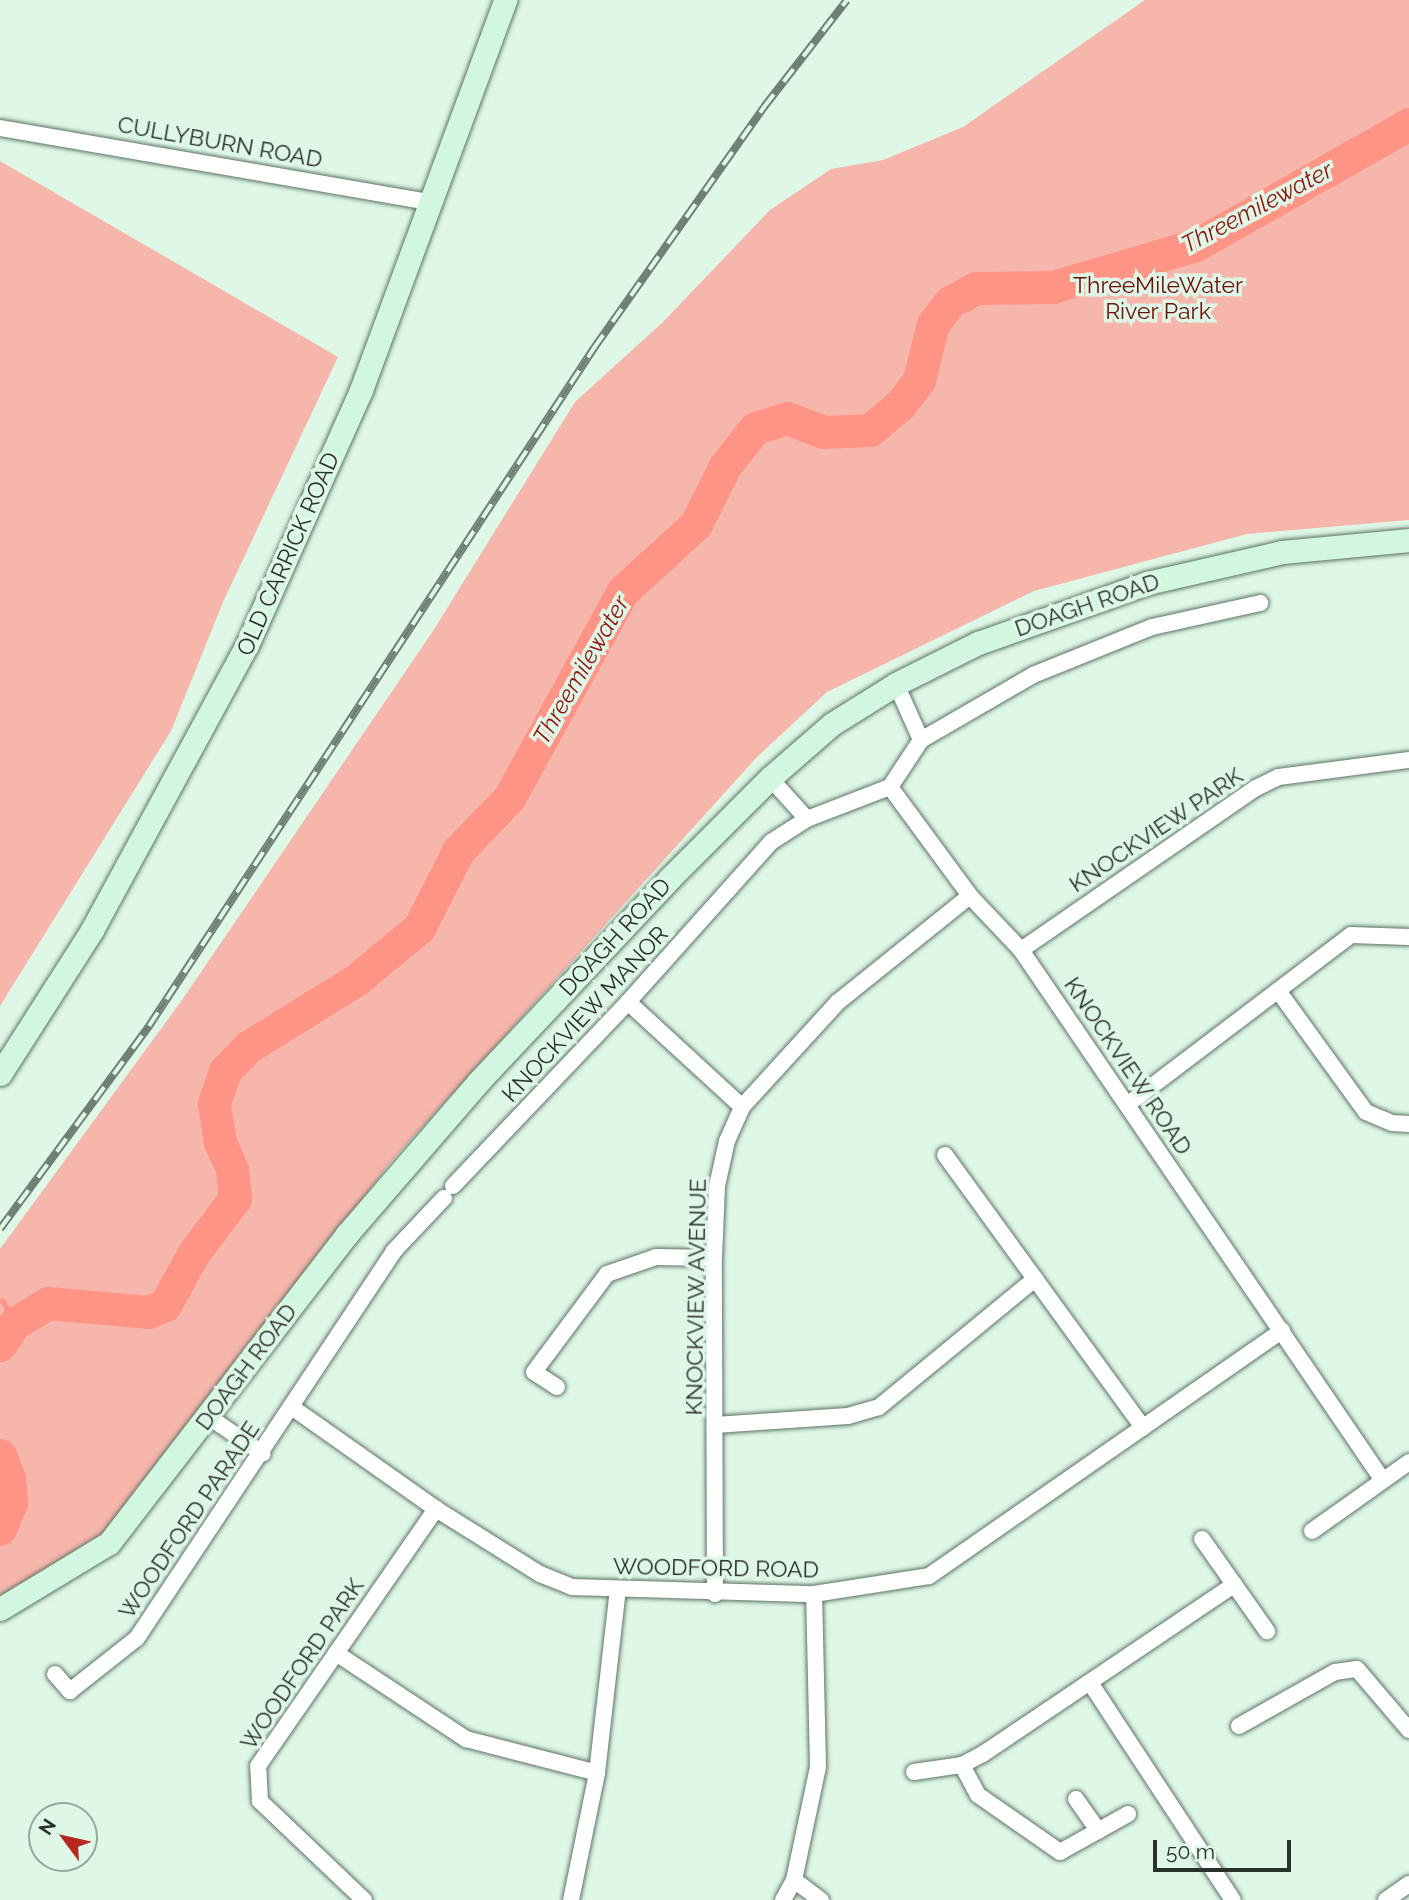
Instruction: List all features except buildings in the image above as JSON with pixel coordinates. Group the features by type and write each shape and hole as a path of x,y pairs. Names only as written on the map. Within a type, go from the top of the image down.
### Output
{"main road":[{"name":"OLD CARRICK ROAD","path":"0,1074 99,919 247,645 361,390 505,0"},
{"name":"DOAGH ROAD","path":"8,1605 109,1543 209,1417 346,1234 478,1082 770,778 832,724 896,684 978,643 1147,583 1282,552 1409,540"}],"street":[{"name":"CULLYBURN ROAD","path":"0,128 432,203"},
{"path":"890,787 921,740 1033,675 1128,636 1260,603"},
{"path":"896,684 921,740"},
{"name":"KNOCKVIEW PARK","path":"1021,950 1256,788 1279,777 1409,760"},
{"path":"770,778 807,819"},
{"name":"KNOCKVIEW MANOR","path":"293,1408 394,1251 628,1002 771,842 807,819 890,787"},
{"name":"KNOCKVIEW ROAD","path":"890,787 970,896 1021,950 1382,1479"},
{"name":"KNOCKVIEW AVENUE","path":"715,1594 715,1258 717,1186 727,1141 742,1107 838,1002 970,896"},
{"path":"1128,1105 1351,935 1409,937"},
{"path":"1279,992 1366,1112 1392,1124 1409,1124"},
{"path":"628,1002 742,1107"},
{"path":"945,1155 1143,1428"},
{"path":"557,1387 534,1371 607,1274 656,1256 715,1258"},
{"path":"715,1425 848,1416 879,1407 1035,1279"},
{"name":"WOODFORD ROAD","path":"293,1408 436,1509 540,1574 572,1587 715,1594 814,1594 929,1576 1282,1331"},
{"name":"WOODFORD PARADE","path":"55,1674 70,1691 137,1638 293,1408"},
{"path":"209,1417 262,1454"},
{"path":"1312,1531 1409,1462"},
{"name":"WOODFORD PARK","path":"363,1900 260,1801 258,1766 436,1509"},
{"path":"1202,1539 1267,1631"},
{"path":"914,1772 962,1765 1091,1684 1234,1585"},
{"path":"571,1900 597,1773 618,1590"},
{"path":"783,1900 794,1880 818,1767 814,1594"},
{"path":"336,1653 466,1739 597,1773"},
{"path":"1239,1726 1335,1672 1357,1669 1387,1699 1409,1730"},
{"path":"1091,1684 1233,1900"},
{"path":"962,1765 978,1795 1060,1852 1128,1814"},
{"path":"1076,1799 1098,1831"},
{"path":"794,1880 821,1900"},
{"path":"1385,1900 1409,1884"}],"green space":[{"name":"ThreeMileWater River Park","path":"1145,0 1409,0 1409,520 1247,534 1034,591 827,692 757,757 389,1164 109,1536 0,1598 0,1249 182,1000 433,631 575,402 663,322 770,210 831,169 883,160 963,127"},
{"path":"0,161 338,357 223,602 171,731 0,1006"}],"waterway":[{"name":"Threemilewater","path":"0,1345 15,1323 48,1303 148,1312 165,1305 193,1254 235,1198 232,1169 220,1142 214,1103 225,1071 248,1047 356,980 419,928 458,851 509,798 623,591 696,524 725,466 755,428 787,418 823,432 870,430 899,406 919,380 933,324 950,302 976,288 1053,287 1196,245 1409,124"},
{"path":"2,1300 15,1323"},
{"name":"Threemilewater","path":"0,1455 9,1478 11,1503 0,1529"}],"railway":[{"path":"0,1229 149,1026 594,348 764,107 847,0"}]}
